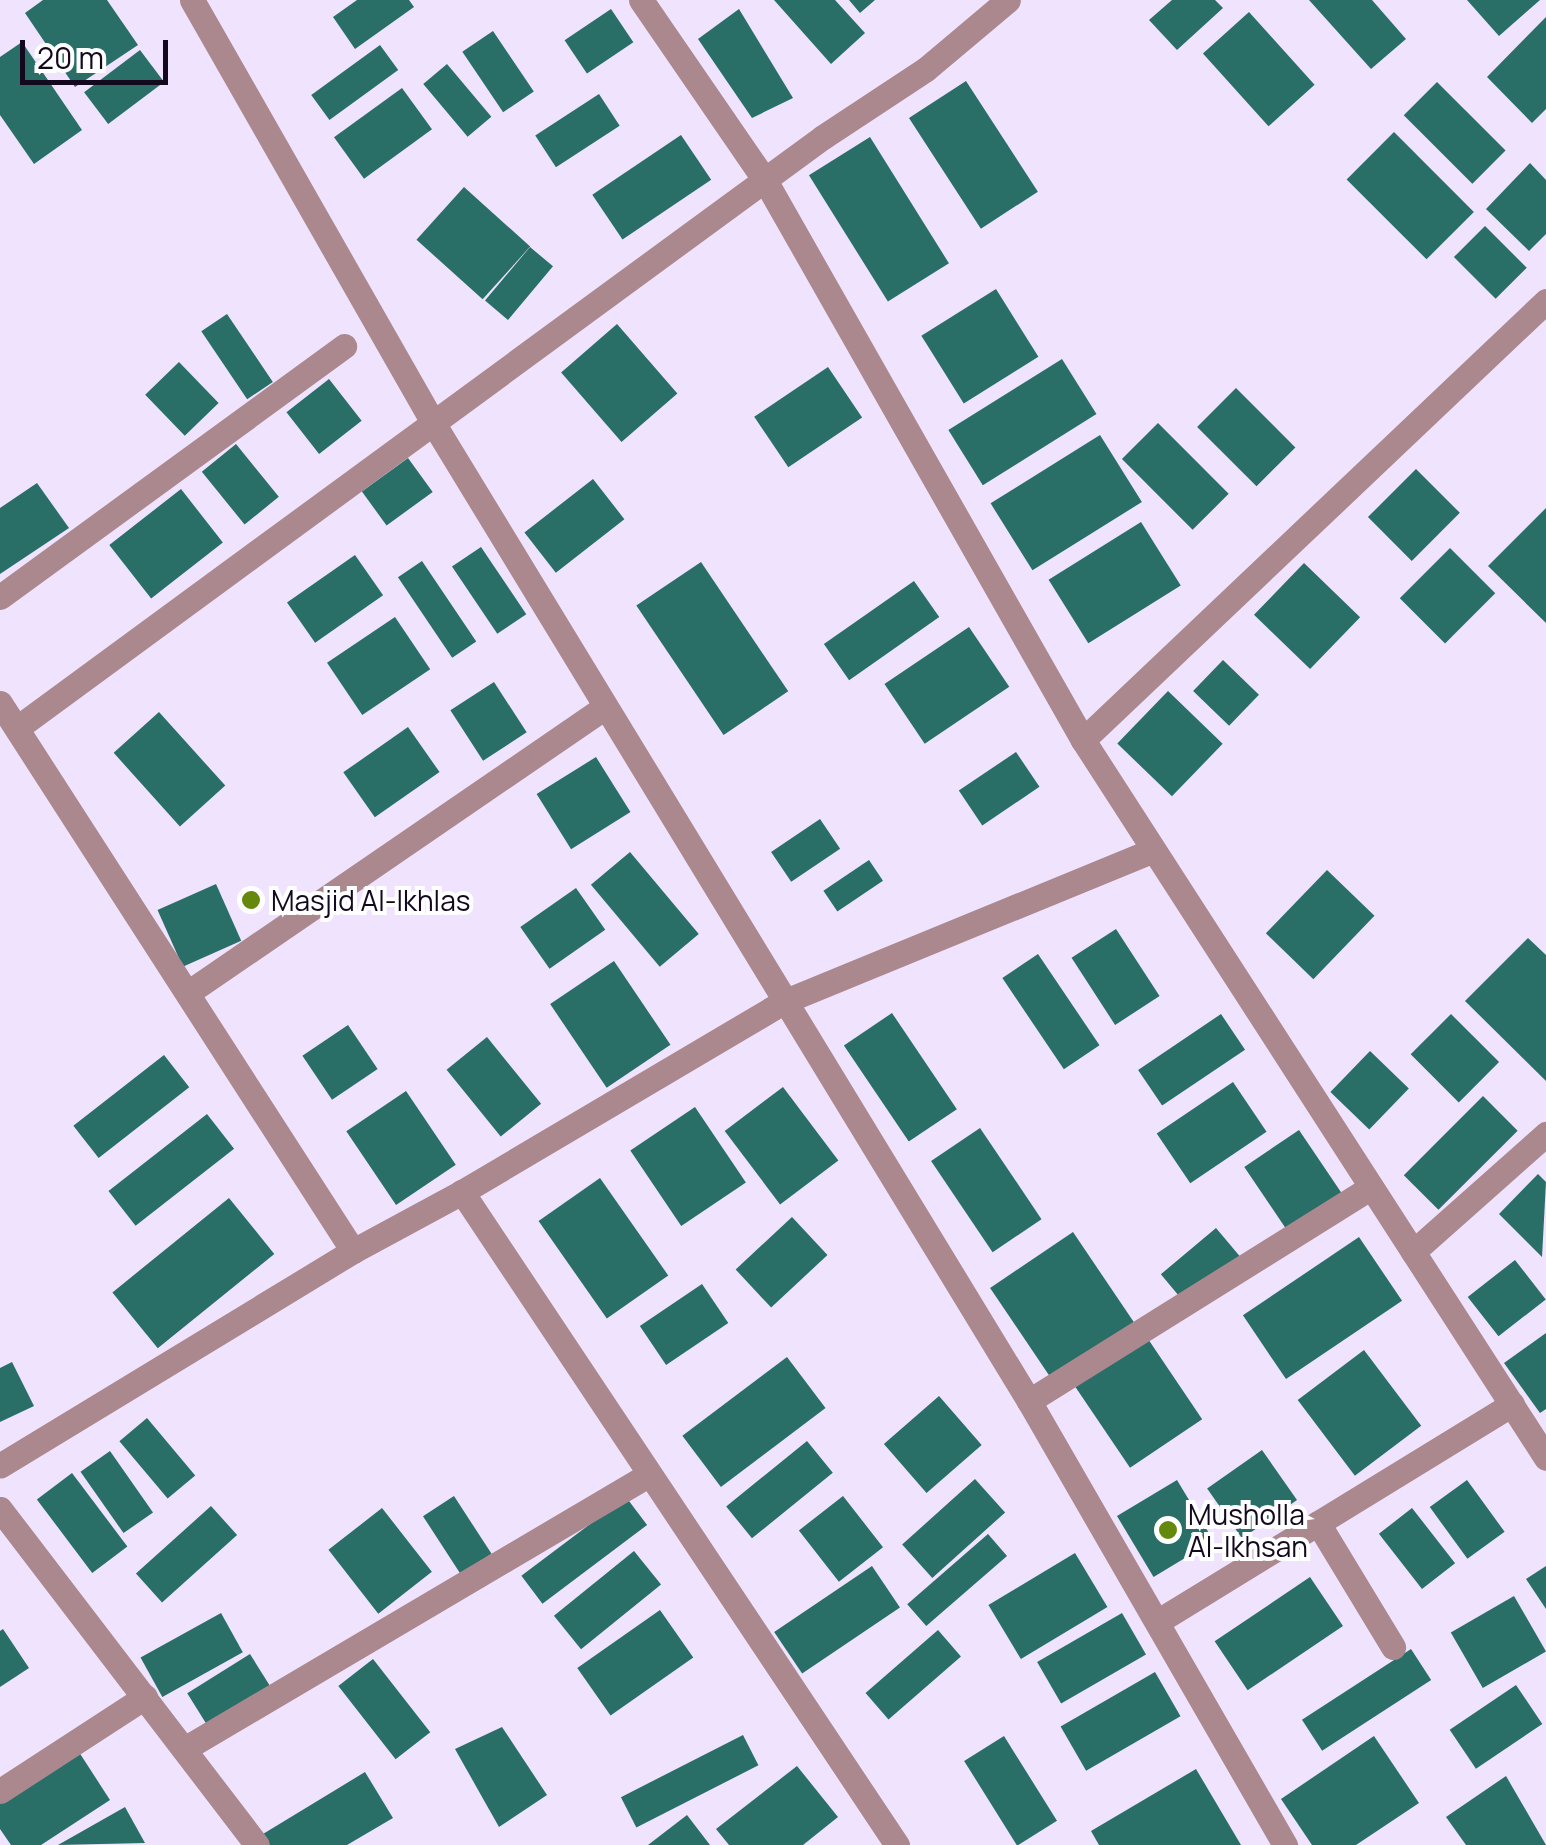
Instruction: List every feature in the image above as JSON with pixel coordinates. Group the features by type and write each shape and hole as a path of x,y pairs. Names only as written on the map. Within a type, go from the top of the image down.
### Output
{"street":[{"path":"192,0 435,426 782,1002 1030,1402 1160,1620 1285,1845"},
{"path":"641,0 766,182 1083,740 1152,852 1546,1458"},
{"path":"17,728 926,69 1008,0"},
{"path":"1083,740 1546,302"},
{"path":"0,596 344,346"},
{"path":"0,703 353,1251"},
{"path":"189,992 605,707"},
{"path":"0,1466 353,1251 462,1192 782,1002 1152,852"},
{"path":"1414,1252 1546,1134"},
{"path":"1030,1402 1371,1187"},
{"path":"462,1192 898,1845"},
{"path":"1160,1620 1512,1404"},
{"path":"184,1749 648,1475"},
{"path":"0,1508 257,1845"},
{"path":"1318,1523 1393,1646"},
{"path":"0,1791 145,1698"}],"building":[{"path":"43,0 107,0 138,45 75,87 25,13"},
{"path":"357,0 409,0 414,7 355,49 333,17"},
{"path":"774,0 835,0 865,33 831,64"},
{"path":"849,0 875,0 860,13"},
{"path":"1172,0 1215,0 1223,8 1177,50 1149,20"},
{"path":"1309,0 1372,0 1406,39 1371,69"},
{"path":"1467,0 1540,0 1499,36"},
{"path":"611,9 633,42 587,73 565,40"},
{"path":"739,9 793,98 752,118 698,39"},
{"path":"1249,12 1315,85 1268,126 1203,53"},
{"path":"1546,17 1546,109 1532,123 1487,77"},
{"path":"493,31 534,92 503,112 462,52"},
{"path":"22,42 82,130 34,164 0,115 0,57"},
{"path":"380,45 398,70 329,120 311,95"},
{"path":"140,50 164,82 108,124 84,92"},
{"path":"447,64 491,117 468,137 423,84"},
{"path":"966,81 1038,192 981,229 909,118"},
{"path":"1437,82 1506,151 1472,184 1404,115"},
{"path":"402,88 432,129 364,179 334,137"},
{"path":"599,94 620,126 556,167 535,135"},
{"path":"1394,132 1474,212 1427,259 1347,179"},
{"path":"681,135 711,180 622,240 592,195"},
{"path":"870,137 949,263 888,302 809,175"},
{"path":"1530,163 1546,180 1546,234 1529,251 1486,209"},
{"path":"464,187 530,247 483,299 416,240"},
{"path":"1485,226 1527,268 1496,299 1454,257"},
{"path":"530,247 553,266 508,320 485,301"},
{"path":"996,289 1038,357 964,403 921,336"},
{"path":"227,314 273,382 247,399 201,331"},
{"path":"617,324 677,393 622,442 561,373"},
{"path":"1062,359 1096,414 983,485 948,430"},
{"path":"179,362 219,403 185,436 145,395"},
{"path":"828,367 862,418 788,467 754,417"},
{"path":"329,379 362,421 319,454 286,412"},
{"path":"1236,388 1295,447 1257,486 1197,427"},
{"path":"1158,423 1229,494 1193,530 1122,459"},
{"path":"1100,435 1142,502 1032,570 991,503"},
{"path":"236,444 279,497 245,525 202,472"},
{"path":"408,458 433,492 387,525 362,492"},
{"path":"1416,469 1460,513 1412,561 1368,517"},
{"path":"593,479 624,519 556,573 524,533"},
{"path":"37,483 69,528 0,574 0,508"},
{"path":"181,489 223,543 151,599 109,545"},
{"path":"1546,508 1546,623 1488,566"},
{"path":"1141,522 1181,586 1088,643 1049,580"},
{"path":"481,547 526,614 497,634 452,567"},
{"path":"1450,548 1495,593 1445,643 1400,598"},
{"path":"355,555 383,595 315,643 287,603"},
{"path":"422,561 476,641 452,658 398,577"},
{"path":"701,562 788,691 724,735 636,606"},
{"path":"1304,563 1360,617 1310,669 1254,615"},
{"path":"914,581 939,617 849,680 824,644"},
{"path":"395,617 430,669 362,715 327,663"},
{"path":"969,627 1009,687 925,744 884,684"},
{"path":"1223,660 1259,695 1229,726 1193,691"},
{"path":"494,682 527,732 483,761 450,710"},
{"path":"1168,691 1223,744 1172,796 1117,744"},
{"path":"159,712 225,786 180,826 114,753"},
{"path":"408,727 440,772 375,817 343,772"},
{"path":"1016,752 1039,787 982,825 959,791"},
{"path":"596,757 630,812 571,849 537,794"},
{"path":"820,819 840,849 791,882 771,852"},
{"path":"630,852 699,934 660,967 591,885"},
{"path":"869,860 883,881 837,911 823,891"},
{"path":"1327,870 1374,916 1313,979 1266,933"},
{"path":"216,884 241,941 183,967 158,910"},
{"path":"576,888 605,930 550,969 520,927"},
{"path":"1116,929 1160,996 1115,1025 1072,958"},
{"path":"1528,938 1546,955 1546,1081 1465,1001"},
{"path":"1038,954 1100,1045 1064,1069 1002,978"},
{"path":"614,961 670,1045 607,1088 550,1004"},
{"path":"892,1013 957,1109 909,1142 844,1045"},
{"path":"1221,1014 1245,1050 1162,1106 1138,1070"},
{"path":"1451,1014 1499,1062 1459,1102 1411,1054"},
{"path":"348,1025 378,1069 332,1100 302,1056"},
{"path":"487,1037 541,1104 501,1137 447,1070"},
{"path":"1370,1051 1409,1089 1369,1130 1330,1092"},
{"path":"164,1055 189,1087 99,1158 73,1126"},
{"path":"1233,1082 1267,1132 1190,1183 1157,1133"},
{"path":"783,1087 838,1160 780,1204 725,1131"},
{"path":"406,1091 456,1165 396,1205 346,1131"},
{"path":"1483,1096 1518,1131 1438,1210 1404,1175"},
{"path":"695,1107 746,1182 681,1226 630,1151"},
{"path":"207,1114 234,1149 136,1226 108,1191"},
{"path":"980,1128 1042,1219 993,1252 931,1161"},
{"path":"1299,1130 1344,1196 1289,1233 1244,1167"},
{"path":"1538,1174 1546,1182 1542,1257 1499,1214"},
{"path":"600,1178 668,1275 607,1318 539,1221"},
{"path":"229,1198 274,1254 158,1348 112,1292"},
{"path":"792,1217 827,1255 771,1308 736,1270"},
{"path":"1216,1228 1240,1257 1185,1303 1161,1274"},
{"path":"1073,1232 1136,1325 1053,1381 990,1288"},
{"path":"1359,1237 1402,1301 1286,1379 1243,1315"},
{"path":"1515,1260 1546,1299 1499,1336 1468,1297"},
{"path":"702,1284 728,1323 666,1365 640,1326"},
{"path":"1144,1333 1202,1419 1130,1468 1072,1382"},
{"path":"1546,1333 1546,1409 1540,1413 1504,1363"},
{"path":"1364,1350 1421,1426 1355,1476 1298,1400"},
{"path":"787,1357 826,1408 721,1487 682,1436"},
{"path":"12,1362 34,1406 0,1422 0,1368"},
{"path":"939,1396 982,1445 927,1493 884,1444"},
{"path":"147,1418 195,1475 168,1499 119,1441"},
{"path":"807,1441 833,1473 752,1538 726,1506"},
{"path":"1262,1450 1297,1500 1242,1538 1207,1488"},
{"path":"110,1451 153,1512 124,1533 81,1472"},
{"path":"72,1473 127,1546 92,1573 37,1499"},
{"path":"975,1479 1005,1512 932,1578 902,1545"},
{"path":"1177,1480 1214,1541 1154,1577 1117,1516"},
{"path":"1467,1480 1505,1532 1467,1559 1430,1507"},
{"path":"454,1496 492,1554 461,1574 423,1516"},
{"path":"843,1496 883,1547 839,1582 799,1530"},
{"path":"626,1497 647,1525 542,1604 521,1576"},
{"path":"211,1506 237,1535 162,1603 136,1574"},
{"path":"382,1508 432,1572 378,1614 328,1550"},
{"path":"1412,1508 1455,1563 1422,1589 1379,1534"},
{"path":"988,1534 1007,1556 926,1626 907,1604"},
{"path":"634,1551 661,1584 581,1649 554,1616"},
{"path":"1075,1553 1107,1607 1021,1659 988,1605"},
{"path":"872,1566 900,1607 802,1673 774,1632"},
{"path":"1546,1566 1546,1609 1526,1579"},
{"path":"1310,1577 1343,1626 1248,1690 1215,1641"},
{"path":"1514,1596 1546,1651 1483,1688 1451,1632"},
{"path":"660,1610 693,1658 611,1715 577,1668"},
{"path":"221,1613 243,1652 162,1697 141,1658"},
{"path":"1122,1613 1146,1655 1061,1704 1037,1662"},
{"path":"3,1629 29,1668 0,1687 0,1631"},
{"path":"938,1630 961,1656 889,1719 866,1693"},
{"path":"1411,1649 1431,1680 1322,1751 1302,1720"},
{"path":"250,1654 272,1689 209,1728 187,1693"},
{"path":"373,1659 430,1732 396,1759 338,1686"},
{"path":"1155,1672 1180,1716 1086,1771 1061,1726"},
{"path":"1516,1685 1542,1724 1476,1769 1450,1730"},
{"path":"502,1727 547,1795 499,1827 455,1749"},
{"path":"743,1735 758,1765 636,1827 621,1797"},
{"path":"1004,1736 1057,1821 1017,1845 964,1761"},
{"path":"1374,1736 1419,1803 1356,1845 1312,1845 1281,1799"},
{"path":"77,1749 110,1800 41,1845 11,1845 0,1829 0,1800"},
{"path":"797,1766 838,1817 803,1845 729,1845 716,1829"},
{"path":"1196,1769 1241,1845 1099,1845 1091,1831"},
{"path":"365,1772 393,1818 347,1845 269,1845 263,1834"},
{"path":"1506,1776 1546,1845 1466,1845 1446,1817"},
{"path":"125,1807 145,1843 58,1845"},
{"path":"687,1815 710,1845 648,1845"}],"place":[{"name":"Masjid Al-Ikhlas","path":"251,900"},
{"name":"Musholla Al-Ikhsan","path":"1168,1530"}]}
